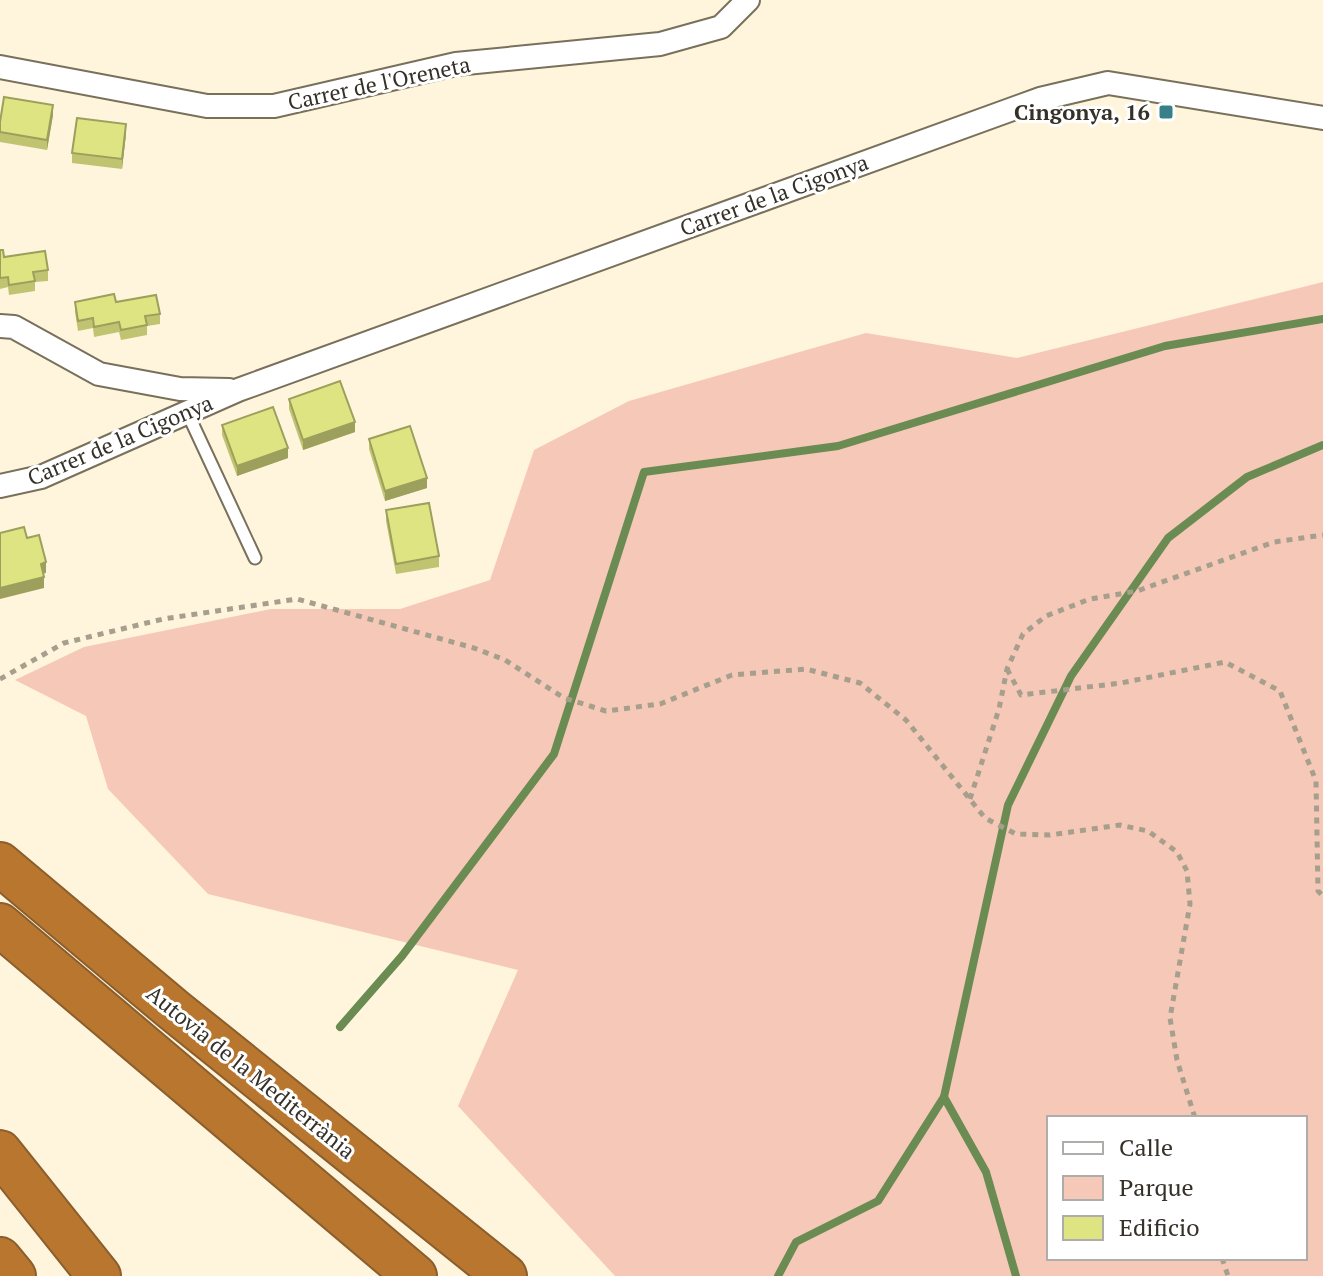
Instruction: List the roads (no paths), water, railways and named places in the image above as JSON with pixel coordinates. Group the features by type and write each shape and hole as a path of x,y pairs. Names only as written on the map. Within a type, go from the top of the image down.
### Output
{"highway":[{"name":"Autovia de la Mediterrània","path":"0,864 187,1021 505,1276"},
{"path":"0,925 415,1276"},
{"path":"0,1152 99,1276"},
{"path":"0,1259 14,1276"}],"street":[{"name":"Carrer de l'Oreneta","path":"0,67 207,106 274,106 456,64 660,44 721,27 748,0"},
{"name":"Carrer de la Cigonya","path":"0,486 41,477 238,390 1040,99 1108,83 1323,118"},
{"name":"Carrer de la Cigonya","path":"0,326 14,327 99,374 180,389 238,390"}],"lane":[{"path":"187,412 255,558"}],"waterway":[{"path":"340,1027 402,956 554,754 644,472 838,446 1165,346 1323,319"},
{"path":"1016,1276 986,1172 944,1097 1008,805 1071,676 1168,538 1247,477 1323,445"},
{"path":"778,1276 796,1242 878,1201 944,1097"}],"place":[{"name":"Cingonya, 16","path":"1166,112"}]}
